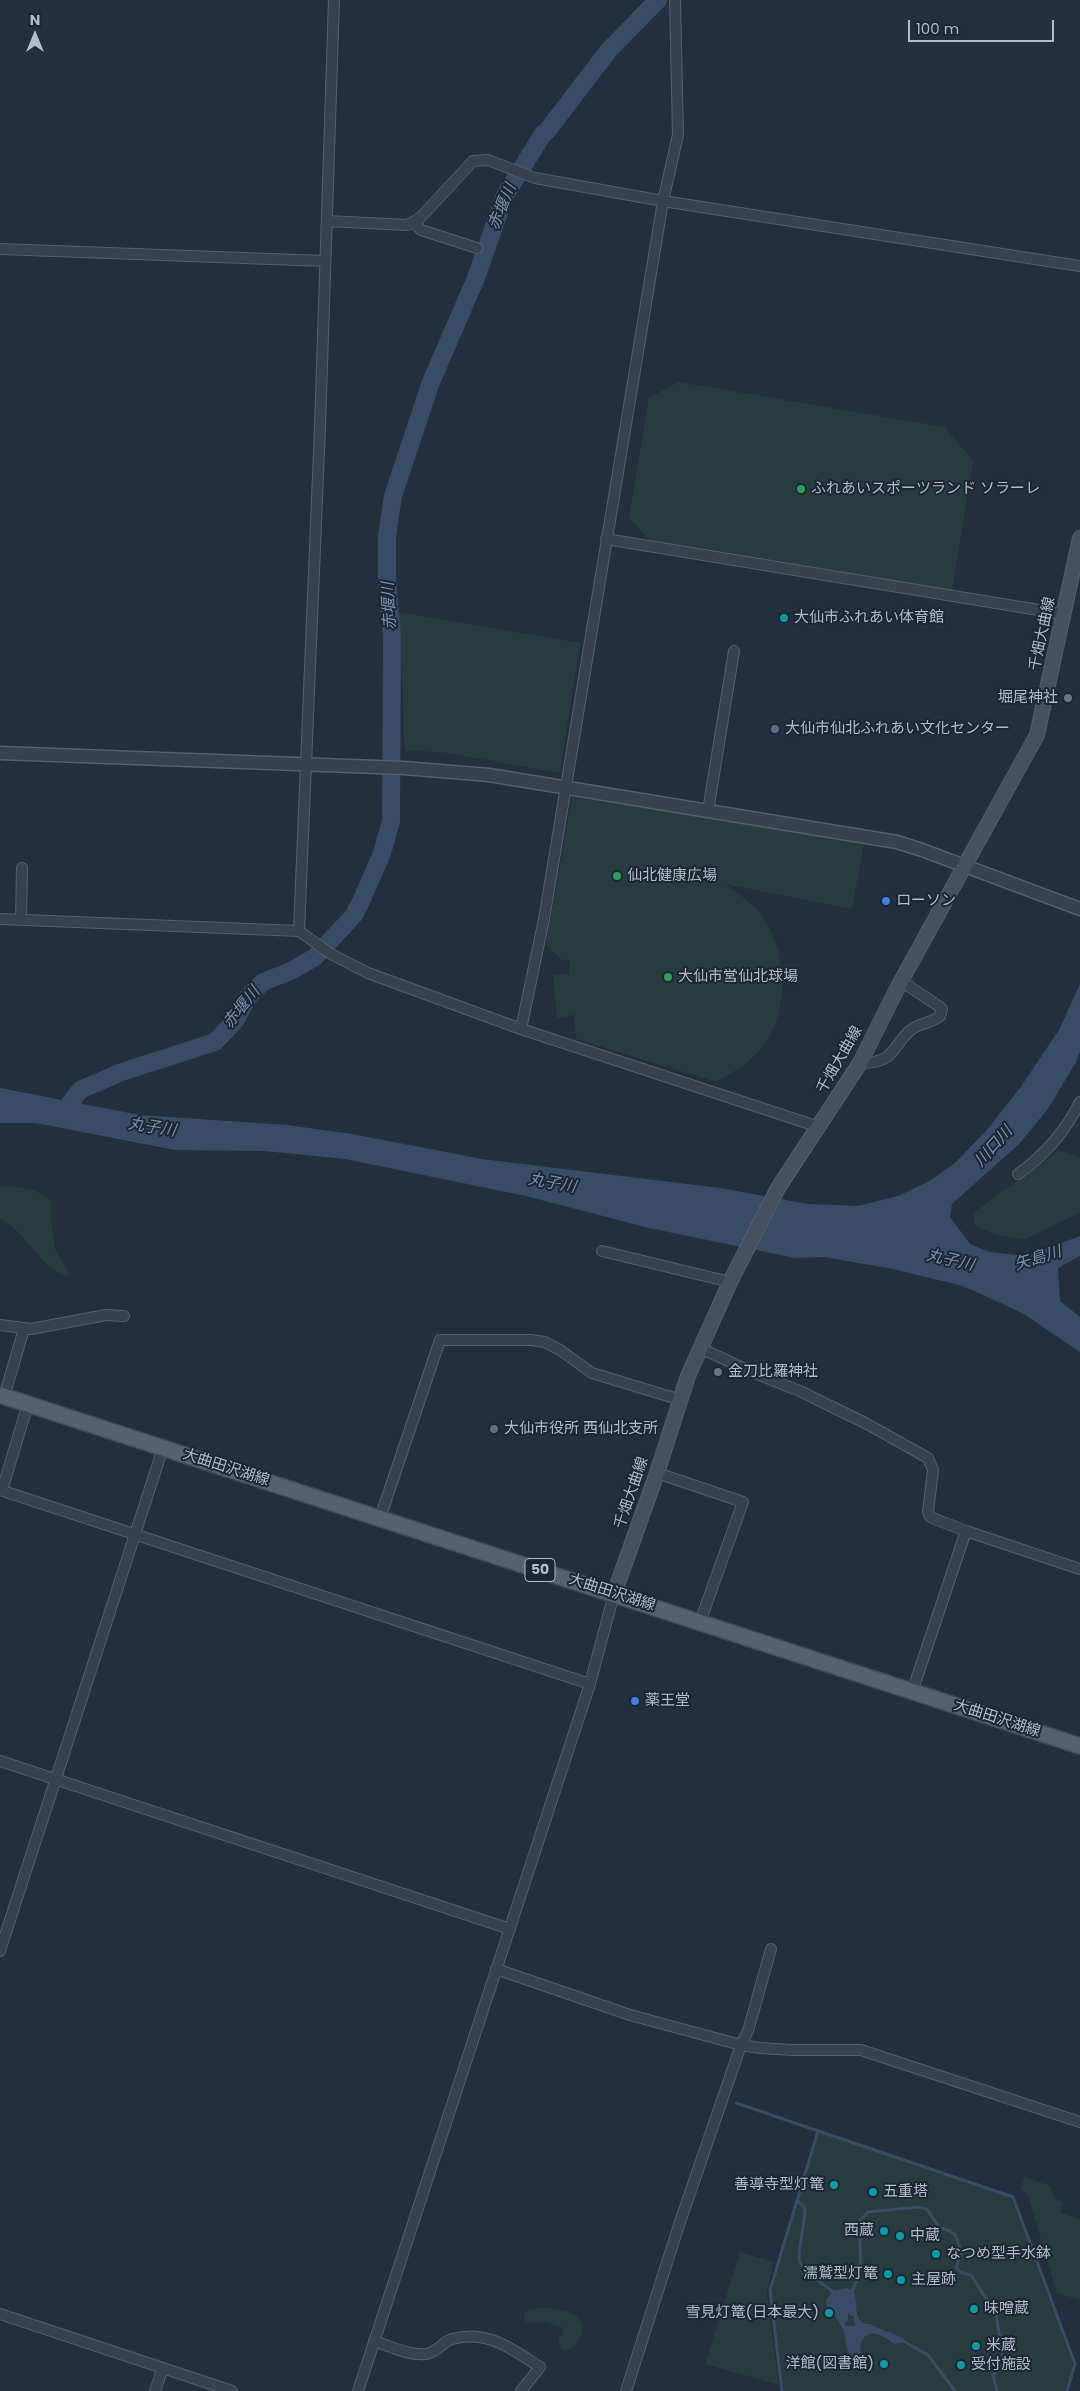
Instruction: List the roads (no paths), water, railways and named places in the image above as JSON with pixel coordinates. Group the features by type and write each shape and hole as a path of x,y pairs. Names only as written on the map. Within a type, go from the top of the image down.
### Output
{"main road":[{"name":"千畑大曲線","path":"614,1594 657,1473 688,1376 730,1282 778,1188 860,1063 901,981 1037,735 1080,538"},
{"name":"大曲田沢湖線","path":"2,1396 1080,1746"}],"street":[{"path":"299,931 334,0"},
{"path":"521,1029 544,919 564,788 663,200 678,135 675,0"},
{"path":"327,221 408,225 414,222 474,161 488,160 536,178 1080,266"},
{"path":"414,222 422,230 477,248"},
{"path":"0,249 325,261"},
{"path":"606,539 1063,614"},
{"path":"708,811 734,651"},
{"path":"0,752 404,768 489,775 896,842 1078,909"},
{"path":"21,920 22,868"},
{"path":"0,919 299,931 330,954 368,973 521,1029 819,1127"},
{"path":"860,1063 884,1059 893,1054 910,1031 940,1016 942,1009 940,1007 901,981"},
{"path":"1018,1174 1036,1161 1063,1132 1080,1102"},
{"path":"602,1251 730,1282"},
{"path":"0,1325 24,1329 106,1315 124,1316"},
{"path":"2,1396 24,1329"},
{"path":"380,1518 440,1340 531,1340 545,1342 592,1373 681,1400"},
{"path":"700,1348 802,1392 867,1424 928,1458 933,1470 928,1512 930,1517 1080,1569"},
{"path":"28,1404 1,1490 590,1684"},
{"path":"0,1951 57,1780 163,1448"},
{"path":"657,1473 743,1502 700,1622"},
{"path":"912,1692 966,1530"},
{"path":"358,2391 590,1684 614,1594"},
{"path":"0,1761 510,1929"},
{"path":"626,2391 679,2225 741,2045 748,2031 771,1949"},
{"path":"496,1969 630,2014 741,2045 792,2050 861,2050 1080,2122"},
{"path":"0,2314 232,2391"},
{"path":"374,2341 414,2354 425,2355 433,2353 450,2340 485,2336 511,2348 540,2367 521,2391"},
{"path":"154,2391 163,2368"}],"water":[{"path":"1080,984 1080,1052 1075,1064 1047,1110 1019,1144 952,1204 950,1217 970,1244 989,1252 1027,1256 1080,1236 1080,1256 1058,1268 1060,1301 1080,1317 1080,1352 1024,1314 979,1293 959,1285 893,1269 824,1257 795,1258 649,1228 526,1196 345,1159 265,1151 175,1150 36,1123 0,1123 0,1088 140,1115 287,1125 352,1134 482,1159 720,1188 808,1204 858,1206 898,1196 931,1180 955,1163 986,1131 1020,1088 1059,1030"},
{"path":"846,2288 853,2290 858,2317 864,2324 869,2324 903,2338 905,2342 894,2344 877,2334 869,2334 861,2342 861,2353 854,2358 847,2349 844,2332 832,2309 827,2307 826,2301 832,2291","holes":["848,2314 854,2317 855,2326 846,2326 844,2323 848,2320"]}],"waterway":[{"name":"赤堰川","path":"63,1113 80,1090 122,1072 215,1042 235,1021 248,997 263,982 293,970 315,957 354,915 382,853 391,821 392,637 387,580 387,536 393,496 431,382 476,278 505,195 543,134 609,50 658,0"},
{"path":"736,2103 1013,2197 1075,2364 1067,2391"},
{"path":"782,2391 770,2290 818,2131"},
{"path":"797,2200 805,2208 799,2252 800,2262 811,2274 832,2291"},
{"path":"853,2290 861,2267 859,2222 868,2212 919,2207 927,2209 939,2227 955,2235 962,2252 956,2267 960,2272 971,2275 996,2314 1004,2363 993,2375 997,2391"},
{"path":"905,2342 928,2355 955,2391"}],"place":[{"name":"ふれあいスポーツランド ソラーレ","path":"801,489"},
{"name":"大仙市ふれあい体育館","path":"784,618"},
{"name":"堀尾神社","path":"1068,698"},
{"name":"大仙市仙北ふれあい文化センター","path":"775,729"},
{"name":"仙北健康広場","path":"617,876"},
{"name":"ローソン","path":"886,901"},
{"name":"大仙市営仙北球場","path":"668,977"},
{"name":"金刀比羅神社","path":"718,1372"},
{"name":"大仙市役所 西仙北支所","path":"494,1429"},
{"name":"薬王堂","path":"635,1701"},
{"name":"善導寺型灯篭","path":"834,2185"},
{"name":"五重塔","path":"873,2192"},
{"name":"西蔵","path":"884,2231"},
{"name":"中蔵","path":"900,2236"},
{"name":"なつめ型手水鉢","path":"936,2254"},
{"name":"濡鷲型灯篭","path":"888,2274"},
{"name":"主屋跡","path":"901,2280"},
{"name":"味噌蔵","path":"974,2309"},
{"name":"雪見灯篭(日本最大)","path":"829,2313"},
{"name":"米蔵","path":"976,2346"},
{"name":"洋館(図書館)","path":"884,2364"},
{"name":"受付施設","path":"961,2365"}],"water label":[{"name":"丸子川","path":"152,1128"},
{"name":"川口川","path":"994,1147"},
{"name":"丸子川","path":"552,1184"},
{"name":"矢島川","path":"1038,1259"},
{"name":"丸子川","path":"950,1261"}]}
